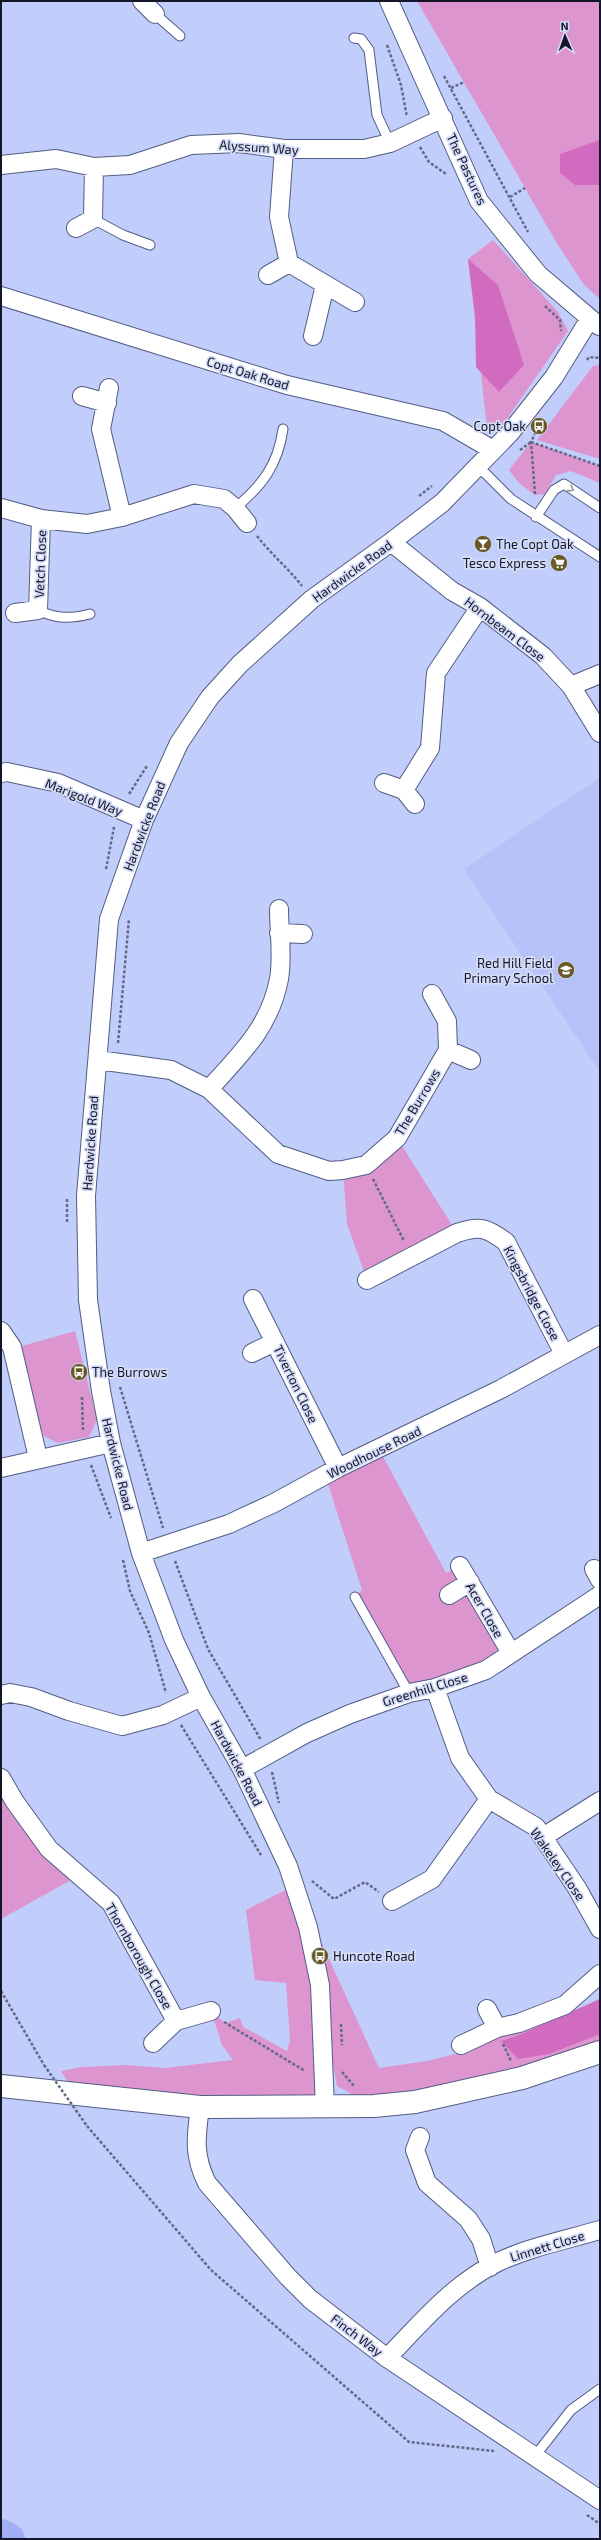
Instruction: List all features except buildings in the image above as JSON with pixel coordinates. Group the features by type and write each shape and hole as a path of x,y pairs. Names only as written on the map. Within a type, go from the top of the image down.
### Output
{"street":[{"path":"142,1 155,14"},
{"name":"The Pastures","path":"389,1 424,82 443,118 479,201 538,274 595,323"},
{"name":"Alyssum Way","path":"1,165 56,160 94,167 130,165 191,145 239,143 284,149 364,149 390,143 443,118"},
{"path":"284,149 279,217 289,263 356,302"},
{"path":"76,228 93,219 94,167"},
{"path":"268,275 289,263"},
{"path":"314,336 325,285"},
{"name":"Copt Oak Road","path":"1,296 287,385 443,421 493,450"},
{"name":"Hardwicke Road","path":"325,2108 320,1985 308,1927 288,1866 242,1769 201,1697 174,1640 141,1553 111,1443 88,1300 86,1248 87,1181 109,919 144,820 179,743 210,697 240,664 312,599 442,503 510,433 595,323"},
{"path":"82,396 108,395 101,429 122,518"},
{"path":"1,508 41,518 88,524 122,518 194,494 224,499 247,523"},
{"name":"Vetch Close","path":"38,610 41,518"},
{"name":"Hornbeam Close","path":"391,542 452,591 480,607 543,656 571,686 600,733"},
{"path":"384,783 410,791 430,748 436,673 480,607"},
{"path":"15,614 38,610"},
{"path":"571,686 600,674"},
{"name":"Marigold Way","path":"1,773 7,772 58,783 144,820"},
{"path":"209,1089 256,1037 268,1016 279,979 279,908"},
{"path":"279,933 303,934"},
{"path":"432,994 447,1021 448,1050 471,1060"},
{"name":"The Burrows","path":"366,1165 397,1138 448,1050"},
{"path":"98,1060 171,1070 209,1089 278,1154 329,1171 366,1165"},
{"name":"Kingsbridge Close","path":"367,1280 412,1258 457,1233 472,1228 489,1230 506,1242 564,1354"},
{"name":"Tiverton Close","path":"254,1299 338,1468"},
{"path":"1,1331 12,1347 38,1458"},
{"name":"Woodhouse Road","path":"141,1553 229,1524 274,1503 338,1468 501,1389 600,1335"},
{"path":"252,1353 275,1342"},
{"path":"1,1468 38,1458 111,1443"},
{"name":"Acer Close","path":"460,1566 511,1653"},
{"path":"449,1595 470,1582"},
{"name":"Greenhill Close","path":"242,1769 307,1733 408,1693 435,1688 486,1670 600,1595"},
{"name":"Wakeley Close","path":"435,1688 460,1758 489,1799 536,1827 577,1888 600,1929"},
{"path":"1,1695 10,1693 31,1696 69,1711 122,1726 163,1715 201,1697"},
{"name":"Thornborough Close","path":"1,1778 15,1802 49,1849 110,1903 176,2021 153,2043"},
{"path":"392,1901 432,1879 489,1799"},
{"path":"543,1837 600,1801"},
{"path":"461,2045 497,2028 519,2024 565,2005 600,1974"},
{"path":"487,2009 497,2028"},
{"path":"176,2021 211,2011"},
{"path":"1,2086 200,2107 325,2108 415,2102 522,2078 600,2052"},
{"name":"Finch Way","path":"200,2107 195,2147 199,2167 207,2183 219,2200 288,2277 310,2299 388,2358 600,2500"},
{"path":"420,2137 414,2150 427,2183 468,2219 480,2239 490,2267"},
{"name":"Linnett Close","path":"388,2358 435,2307 466,2282 490,2267 522,2252 600,2230"}],"lane":[{"path":"155,14 180,36"},
{"path":"354,38 361,39 369,50 377,115 390,143"},
{"path":"93,219 122,235 150,245"},
{"path":"234,508 248,496 275,464 280,450 283,429"},
{"path":"476,468 486,474 511,499 600,558"},
{"path":"536,517 554,490 564,484 600,508"},
{"path":"38,610 51,616 64,619 90,614"},
{"path":"355,1597 408,1693"},
{"path":"535,2456 571,2410 600,2389"}],"path":[{"path":"440,69 532,238"},
{"path":"451,88 464,82"},
{"path":"510,197 525,188"},
{"path":"510,433 531,442 600,466"},
{"path":"531,442 536,517"},
{"path":"247,523 268,550 287,566 312,599"},
{"path":"366,1165 412,1258"},
{"path":"288,1866 307,1877 334,1899 365,1882 392,1901"},
{"path":"1,1991 44,2065 87,2126 211,2270 409,2442 494,2451 500,2455"},
{"path":"211,2011 240,2032 324,2081"},
{"path":"497,2028 498,2035 522,2078"},
{"path":"581,2511 600,2524"}],"shaded area":[{"path":"417,1 600,1 600,299 584,285 555,240"},
{"path":"600,140 600,185 575,185 560,173 560,154"},
{"path":"493,240 558,312 568,331 502,426 487,428 468,259"},
{"path":"468,259 498,285 524,365 499,392 476,367 475,314"},
{"path":"600,365 600,459 537,440 593,366"},
{"path":"531,442 600,466 600,483 571,471 556,475 545,494 535,495 519,483 509,470"},
{"name":"Red Hill Field Primary School","path":"600,778 600,1072 464,869"},
{"path":"397,1138 457,1233 367,1280 347,1224 343,1170"},
{"path":"75,1331 97,1420 89,1437 58,1443 44,1436 33,1411 22,1346"},
{"path":"379,1449 446,1573 460,1566 511,1653 409,1693 355,1597 362,1590 325,1475"},
{"path":"1,1778 80,1875 1,1919"},
{"path":"295,1885 379,2068 427,2061 463,2052 498,2035 556,2019 600,1999 600,2046 518,2072 362,2100 337,2086 327,2034 325,2108 75,2094 61,2071 81,2067 126,2065 165,2068 233,2060 222,2045 211,2011 225,2023 240,2018 243,2027 287,2051 290,2040 286,1983 255,1980 246,1910"},
{"path":"600,1999 600,2034 549,2054 518,2059 501,2041 517,2036"}],"waterway":[{"path":"1,2535 9,2539"}],"place":[{"name":"Copt Oak","path":"539,426"},
{"name":"The Copt Oak","path":"483,544"},
{"name":"Tesco Express","path":"559,563"},
{"name":"Red Hill Field Primary School","path":"566,970"},
{"name":"The Burrows","path":"79,1372"},
{"name":"Huncote Road","path":"320,1956"}]}
